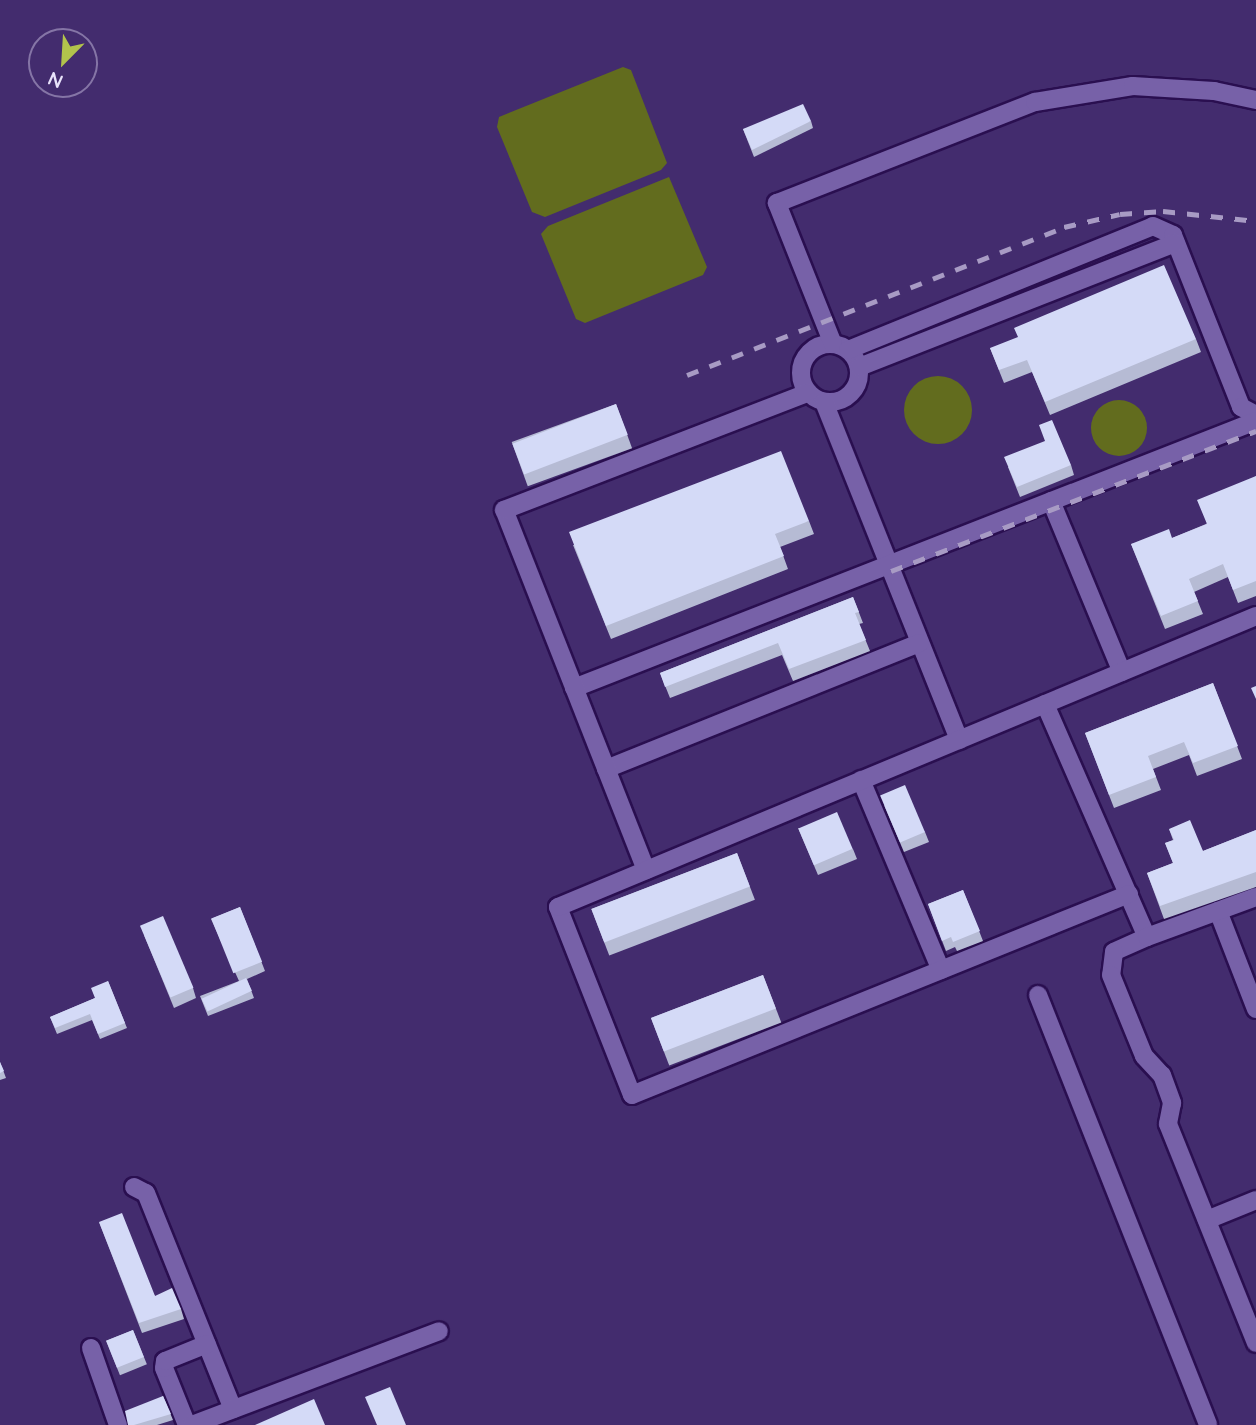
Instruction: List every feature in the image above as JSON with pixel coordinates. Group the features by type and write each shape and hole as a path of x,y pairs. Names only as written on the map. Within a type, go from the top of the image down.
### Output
{"street":[{"path":"859,367 841,347 777,203 1035,102 1133,86 1214,92 1256,100"},
{"path":"959,740 824,402 808,393 801,375 806,357 821,345 841,347 1153,226 1172,235 1241,407 1256,415"},
{"path":"859,367 1175,243"},
{"path":"824,402 851,394 859,367"},
{"path":"646,870 504,510 808,393"},
{"path":"574,688 1256,421"},
{"path":"1051,501 1122,672"},
{"path":"1129,894 632,1095 558,907 1256,617"},
{"path":"606,769 920,643"},
{"path":"1045,704 1147,937"},
{"path":"861,780 941,970"},
{"path":"1256,897 1114,951 1111,975 1144,1056 1162,1075 1172,1103 1168,1124 1256,1343"},
{"path":"1218,911 1251,981 1256,1009"},
{"path":"1038,995 1208,1425"},
{"path":"134,1187 146,1193 233,1409"},
{"path":"1207,1220 1256,1200"},
{"path":"206,1344 165,1361 164,1368 189,1425 439,1331"},
{"path":"91,1348 118,1425"}],"shaded area":[{"path":"623,67 631,70 667,163 661,170 545,217 532,212 497,127 499,117"},
{"path":"669,177 707,267 703,275 585,323 576,319 541,234 548,226"},
{"path":"938,376 951,379 962,386 969,397 972,410 969,423 962,434 951,441 938,444 925,441 914,434 907,423 904,410 907,397 914,386 925,379"},
{"path":"1119,400 1130,402 1139,408 1145,417 1145,439 1139,448 1130,454 1119,456 1108,454 1099,448 1093,439 1091,428 1093,417 1099,408 1108,402"}],"building":[{"path":"803,104 811,121 752,150 743,129"},
{"path":"1164,265 1196,339 1045,402 1027,360 999,370 990,348 1018,337 1014,328"},
{"path":"616,404 628,435 524,475 512,444"},
{"path":"1052,420 1071,465 1017,487 1004,457 1045,441 1039,425"},
{"path":"781,451 809,521 775,534 784,556 606,626 569,532"},
{"path":"1256,476 1256,581 1233,590 1223,564 1189,579 1198,601 1161,616 1131,544 1169,529 1172,538 1207,524 1197,500"},
{"path":"853,597 859,612 855,613 866,640 789,669 778,643 665,687 660,673"},
{"path":"1213,683 1238,746 1193,763 1184,742 1148,756 1156,777 1109,795 1085,733"},
{"path":"1256,686 1256,699 1251,688"},
{"path":"905,785 925,832 900,842 880,796"},
{"path":"837,812 853,849 814,865 798,828"},
{"path":"1190,820 1203,851 1256,830 1256,872 1160,906 1147,873 1173,863 1165,843 1174,840 1169,829"},
{"path":"737,853 750,887 604,943 591,909"},
{"path":"963,890 980,931 953,942 951,937 942,941 928,904"},
{"path":"240,907 262,962 233,973 211,919"},
{"path":"163,916 193,988 170,998 140,926"},
{"path":"763,975 776,1009 664,1052 651,1018"},
{"path":"246,978 252,991 208,1011 202,999"},
{"path":"108,981 125,1023 98,1034 90,1014 55,1028 50,1017 95,998 91,988"},
{"path":"122,1213 155,1296 172,1288 181,1309 139,1323 99,1222"},
{"path":"133,1330 144,1357 117,1368 106,1341"},
{"path":"390,1387 406,1425 377,1425 365,1397"},
{"path":"163,1396 171,1414 128,1425 125,1411"},
{"path":"314,1399 325,1425 255,1425"}],"railway":[{"path":"687,375 1064,227 1120,214 1163,211 1256,221"},
{"path":"891,571 1256,431"}]}
